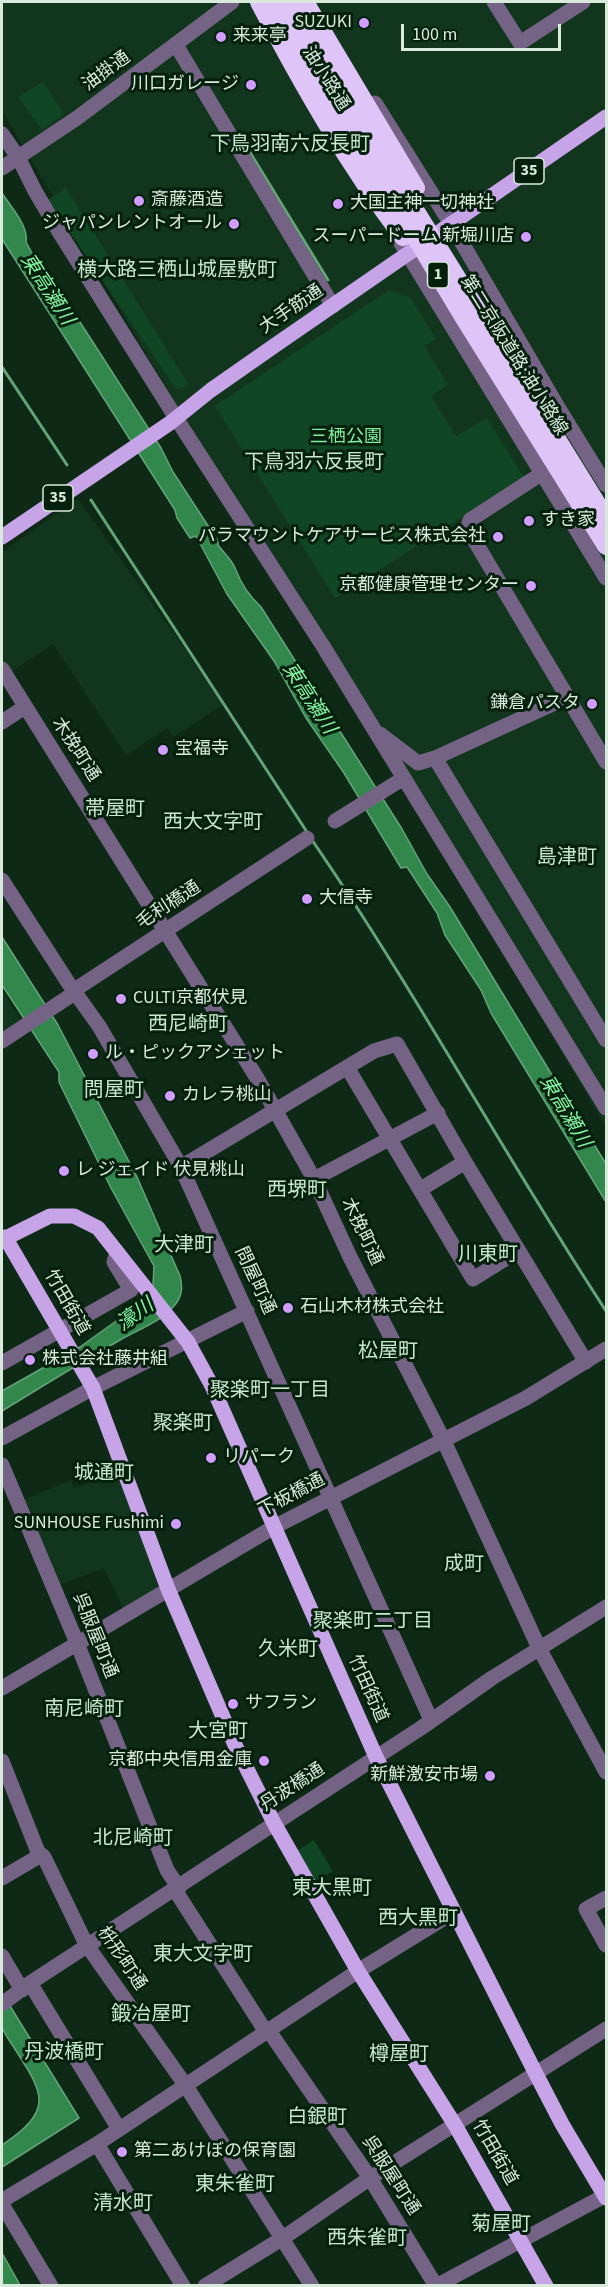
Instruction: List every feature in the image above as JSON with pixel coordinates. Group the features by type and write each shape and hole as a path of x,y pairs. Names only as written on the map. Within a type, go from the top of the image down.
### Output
{"highway":[{"path":"259,2 301,82 340,147 391,220 471,313"},
{"name":"第二京阪道路;油小路線","path":"274,2 471,313 606,518"},
{"name":"第二京阪道路;油小路線","path":"290,2 606,546"},
{"path":"305,2 433,217 471,313"}],"main road":[{"name":"大手筋通","path":"2,537 606,117"},
{"name":"竹田街道","path":"546,2286 455,2124 358,1971 274,1823 235,1745 168,1589 93,1388 3,1236 50,1216 74,1216 98,1228 188,1342 212,1386 376,1757 536,2074 606,2196"}],"street":[{"name":"油掛通","path":"3,167 77,118 232,2"},
{"name":"油小路通","path":"253,2 315,99 606,578"},
{"name":"油小路通","path":"312,2 451,224 606,485"},
{"path":"494,2 520,43 583,2"},
{"path":"176,45 333,306"},
{"path":"2,134 18,157 35,191 173,420 375,731 401,780 606,1108"},
{"path":"541,474 470,520 468,526 470,533 568,697 600,736 606,762"},
{"name":"木挽町通","path":"2,669 276,1111 314,1179 350,1257 442,1439 539,1648 606,1772"},
{"path":"375,731 388,738 418,763 435,758 568,697"},
{"path":"2,722 25,708"},
{"path":"435,758 606,1040"},
{"path":"338,819 401,780"},
{"name":"毛利橋通","path":"2,1041 307,838"},
{"name":"問屋町通","path":"2,880 99,1026 181,1167 331,1497 382,1617 431,1720"},
{"path":"181,1167 374,1051 397,1044 465,1162 586,1362"},
{"path":"348,1067 473,1279 518,1251"},
{"path":"314,1179 438,1113"},
{"path":"421,1189 465,1162"},
{"path":"2,1363 131,1290 115,1265 117,1252"},
{"path":"2,1438 93,1388 247,1311"},
{"name":"下板橋通","path":"2,1688 274,1527 526,1398 606,1349"},
{"name":"呉服屋町通","path":"2,1465 177,1889 267,2032 370,2178 436,2286"},
{"name":"丹波橋通","path":"16,1994 539,1648 606,1607"},
{"name":"枡形町通","path":"2,1761 41,1854 87,1946 186,2086 312,2286"},
{"path":"2,1878 41,1854"},
{"path":"606,1898 586,1909 606,1945"},
{"path":"51,2286 2,2202 97,2144 358,1971 454,1912"},
{"path":"2,1956 16,1994 119,2129"},
{"path":"205,2286 283,2238 370,2178 606,2029"},
{"path":"97,2144 183,2286"},
{"path":"436,2286 606,2196"}],"shaded area":[{"path":"2,2 606,2 606,1127 2,111"},
{"path":"78,499 224,704 173,737 167,728 126,755 53,644 6,675 2,668 2,552"},
{"path":"2,990 21,1020 2,1032"},
{"path":"120,1471 160,1579 158,1590 124,1611 104,1568 57,1586 21,1501 71,1480 74,1488"}],"green space":[{"path":"43,82 64,114 42,130 18,97"},
{"path":"66,188 189,385 176,389 48,200"},
{"name":"三栖公園","path":"389,290 410,297 436,339 425,346 448,385 431,396 456,436 487,418 524,478 335,598 215,406"},
{"path":"314,1840 333,1871 313,1883 295,1852"}],"water":[{"name":"東高瀬川","path":"2,193 25,229 26,242 33,255 40,260 161,448 173,472 218,541 218,545 234,565 245,589 261,607 402,829 427,874 450,907 606,1164 606,1202 491,1013 481,990 445,935 437,913 407,867 401,868 344,773 306,718 274,661 227,594 196,536 190,538 177,518 175,510 2,239"},
{"name":"濠川","path":"2,937 58,1025 137,1177 180,1276 182,1288 177,1303 162,1317 2,1411 2,1391 80,1347 144,1301 153,1286 154,1266 111,1188 59,1082 59,1072 2,985"},
{"path":"2,1993 79,2118 2,2167 2,2145 31,2121 39,2100 32,2076 3,2028"},
{"path":"2,2253 20,2285 2,2285"}],"waterway":[{"path":"243,141 328,280"},
{"path":"2,367 67,465"},
{"path":"91,500 307,832"},
{"path":"312,840 388,956 532,1194 606,1311"}],"place":[{"name":"SUZUKI","path":"364,23"},
{"name":"来来亭","path":"221,37"},
{"name":"川口ガレージ","path":"251,85"},
{"name":"斎藤酒造","path":"139,201"},
{"name":"大国主神一切神社","path":"338,204"},
{"name":"ジャパンレントオール","path":"234,224"},
{"name":"スーパードーム 新堀川店","path":"526,237"},
{"name":"すき家","path":"529,521"},
{"name":"パラマウントケアサービス株式会社","path":"498,537"},
{"name":"京都健康管理センター","path":"531,586"},
{"name":"鎌倉パスタ","path":"592,704"},
{"name":"宝福寺","path":"163,750"},
{"name":"大信寺","path":"307,899"},
{"name":"CULTI京都伏見","path":"121,999"},
{"name":"ル・ピックアシェット","path":"93,1054"},
{"name":"カレラ桃山","path":"170,1096"},
{"name":"レ ジェイド 伏見桃山","path":"64,1171"},
{"name":"石山木材株式会社","path":"288,1308"},
{"name":"株式会社藤井組","path":"30,1360"},
{"name":"リパーク","path":"211,1458"},
{"name":"SUNHOUSE Fushimi","path":"176,1524"},
{"name":"サフラン","path":"233,1704"},
{"name":"京都中央信用金庫","path":"264,1761"},
{"name":"新鮮激安市場","path":"490,1776"},
{"name":"第二あけぼの保育園","path":"122,2152"}],"district":[{"name":"下鳥羽南六反長町","path":"290,146"},
{"name":"横大路三栖山城屋敷町","path":"177,272"},
{"name":"下鳥羽六反長町","path":"314,464"},
{"name":"帯屋町","path":"115,811"},
{"name":"西大文字町","path":"213,824"},
{"name":"島津町","path":"567,859"},
{"name":"西尼崎町","path":"188,1026"},
{"name":"問屋町","path":"114,1092"},
{"name":"西堺町","path":"297,1192"},
{"name":"大津町","path":"184,1247"},
{"name":"川東町","path":"488,1256"},
{"name":"松屋町","path":"388,1353"},
{"name":"聚楽町一丁目","path":"270,1392"},
{"name":"聚楽町","path":"183,1425"},
{"name":"城通町","path":"104,1475"},
{"name":"成町","path":"464,1566"},
{"name":"聚楽町二丁目","path":"373,1623"},
{"name":"久米町","path":"288,1651"},
{"name":"南尼崎町","path":"84,1711"},
{"name":"大宮町","path":"218,1733"},
{"name":"北尼崎町","path":"133,1840"},
{"name":"東大黒町","path":"332,1890"},
{"name":"西大黒町","path":"418,1920"},
{"name":"東大文字町","path":"203,1956"},
{"name":"鍛冶屋町","path":"151,2016"},
{"name":"丹波橋町","path":"64,2054"},
{"name":"樽屋町","path":"399,2056"},
{"name":"白銀町","path":"317,2119"},
{"name":"東朱雀町","path":"235,2186"},
{"name":"清水町","path":"123,2205"},
{"name":"菊屋町","path":"501,2226"},
{"name":"西朱雀町","path":"367,2240"}]}
